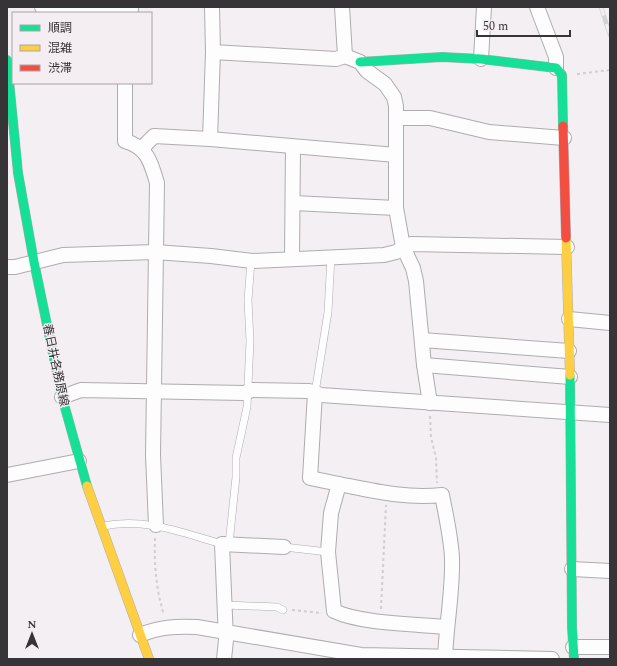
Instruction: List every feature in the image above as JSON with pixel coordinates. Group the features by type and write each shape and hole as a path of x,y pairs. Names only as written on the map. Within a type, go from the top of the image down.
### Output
{"street":[{"path":"42,7 108,12 131,10 131,7"},
{"path":"210,139 213,52 212,7"},
{"path":"342,7 345,56"},
{"path":"481,59 484,7"},
{"path":"537,7 556,57 559,72 564,138 570,351 573,653 610,647"},
{"path":"213,52 336,59 345,56 360,62 442,57 481,59 559,72"},
{"path":"360,62 367,71 385,84 391,92 396,106 396,208 404,247 414,274 424,365 430,403"},
{"name":"春日井各務原線","path":"9,65 18,173 34,262 62,397 79,461 100,526 149,659"},
{"path":"125,84 125,141 136,144 143,149 153,168 157,183 153,455 156,525"},
{"path":"397,118 430,118 489,132 564,138"},
{"path":"143,149 154,136 210,139 396,155"},
{"path":"292,259 293,147"},
{"path":"293,203 396,208"},
{"path":"7,267 15,267 63,255 155,252 211,256 251,261 384,255 396,252 411,244 567,247"},
{"path":"569,319 610,323"},
{"path":"422,340 570,351"},
{"path":"424,365 570,377"},
{"path":"62,397 81,390 155,392 308,391 321,395 571,414 610,415"},
{"path":"315,393 310,478 387,494 420,497 442,495 451,543 452,573 446,627 445,658"},
{"path":"7,475 79,461"},
{"path":"339,484 331,513 328,552 334,611 340,614 380,621 446,627"},
{"path":"224,659 226,632 225,544 284,547"},
{"path":"572,569 610,571"},
{"path":"140,635 154,629 166,627 197,627 361,655 445,658 552,659"}],"lane":[{"path":"315,393 328,312 331,257"},
{"path":"100,526 140,523 156,525 225,544 236,478 236,458 247,407 250,341 248,300 251,261"},
{"path":"284,547 328,552"},
{"path":"225,606 277,607 283,610"}],"path":[{"path":"559,72 610,70"},
{"path":"430,403 430,430 436,458 438,496"},
{"path":"380,621 387,494"},
{"path":"156,525 155,573 166,627"},
{"path":"283,610 330,614 334,611"}],"railway":[{"path":"601,7 610,35"}],"traffic: fast":[{"path":"360,62 442,57 481,59 556,68 562,75 563,126"},
{"path":"7,60 18,173 34,262 62,397 87,486"},
{"path":"570,375 572,627 574,659"}],"traffic: slow":[{"path":"566,238 570,375"},
{"path":"87,486 149,659"}],"traffic: jam":[{"path":"563,126 566,238"}]}
